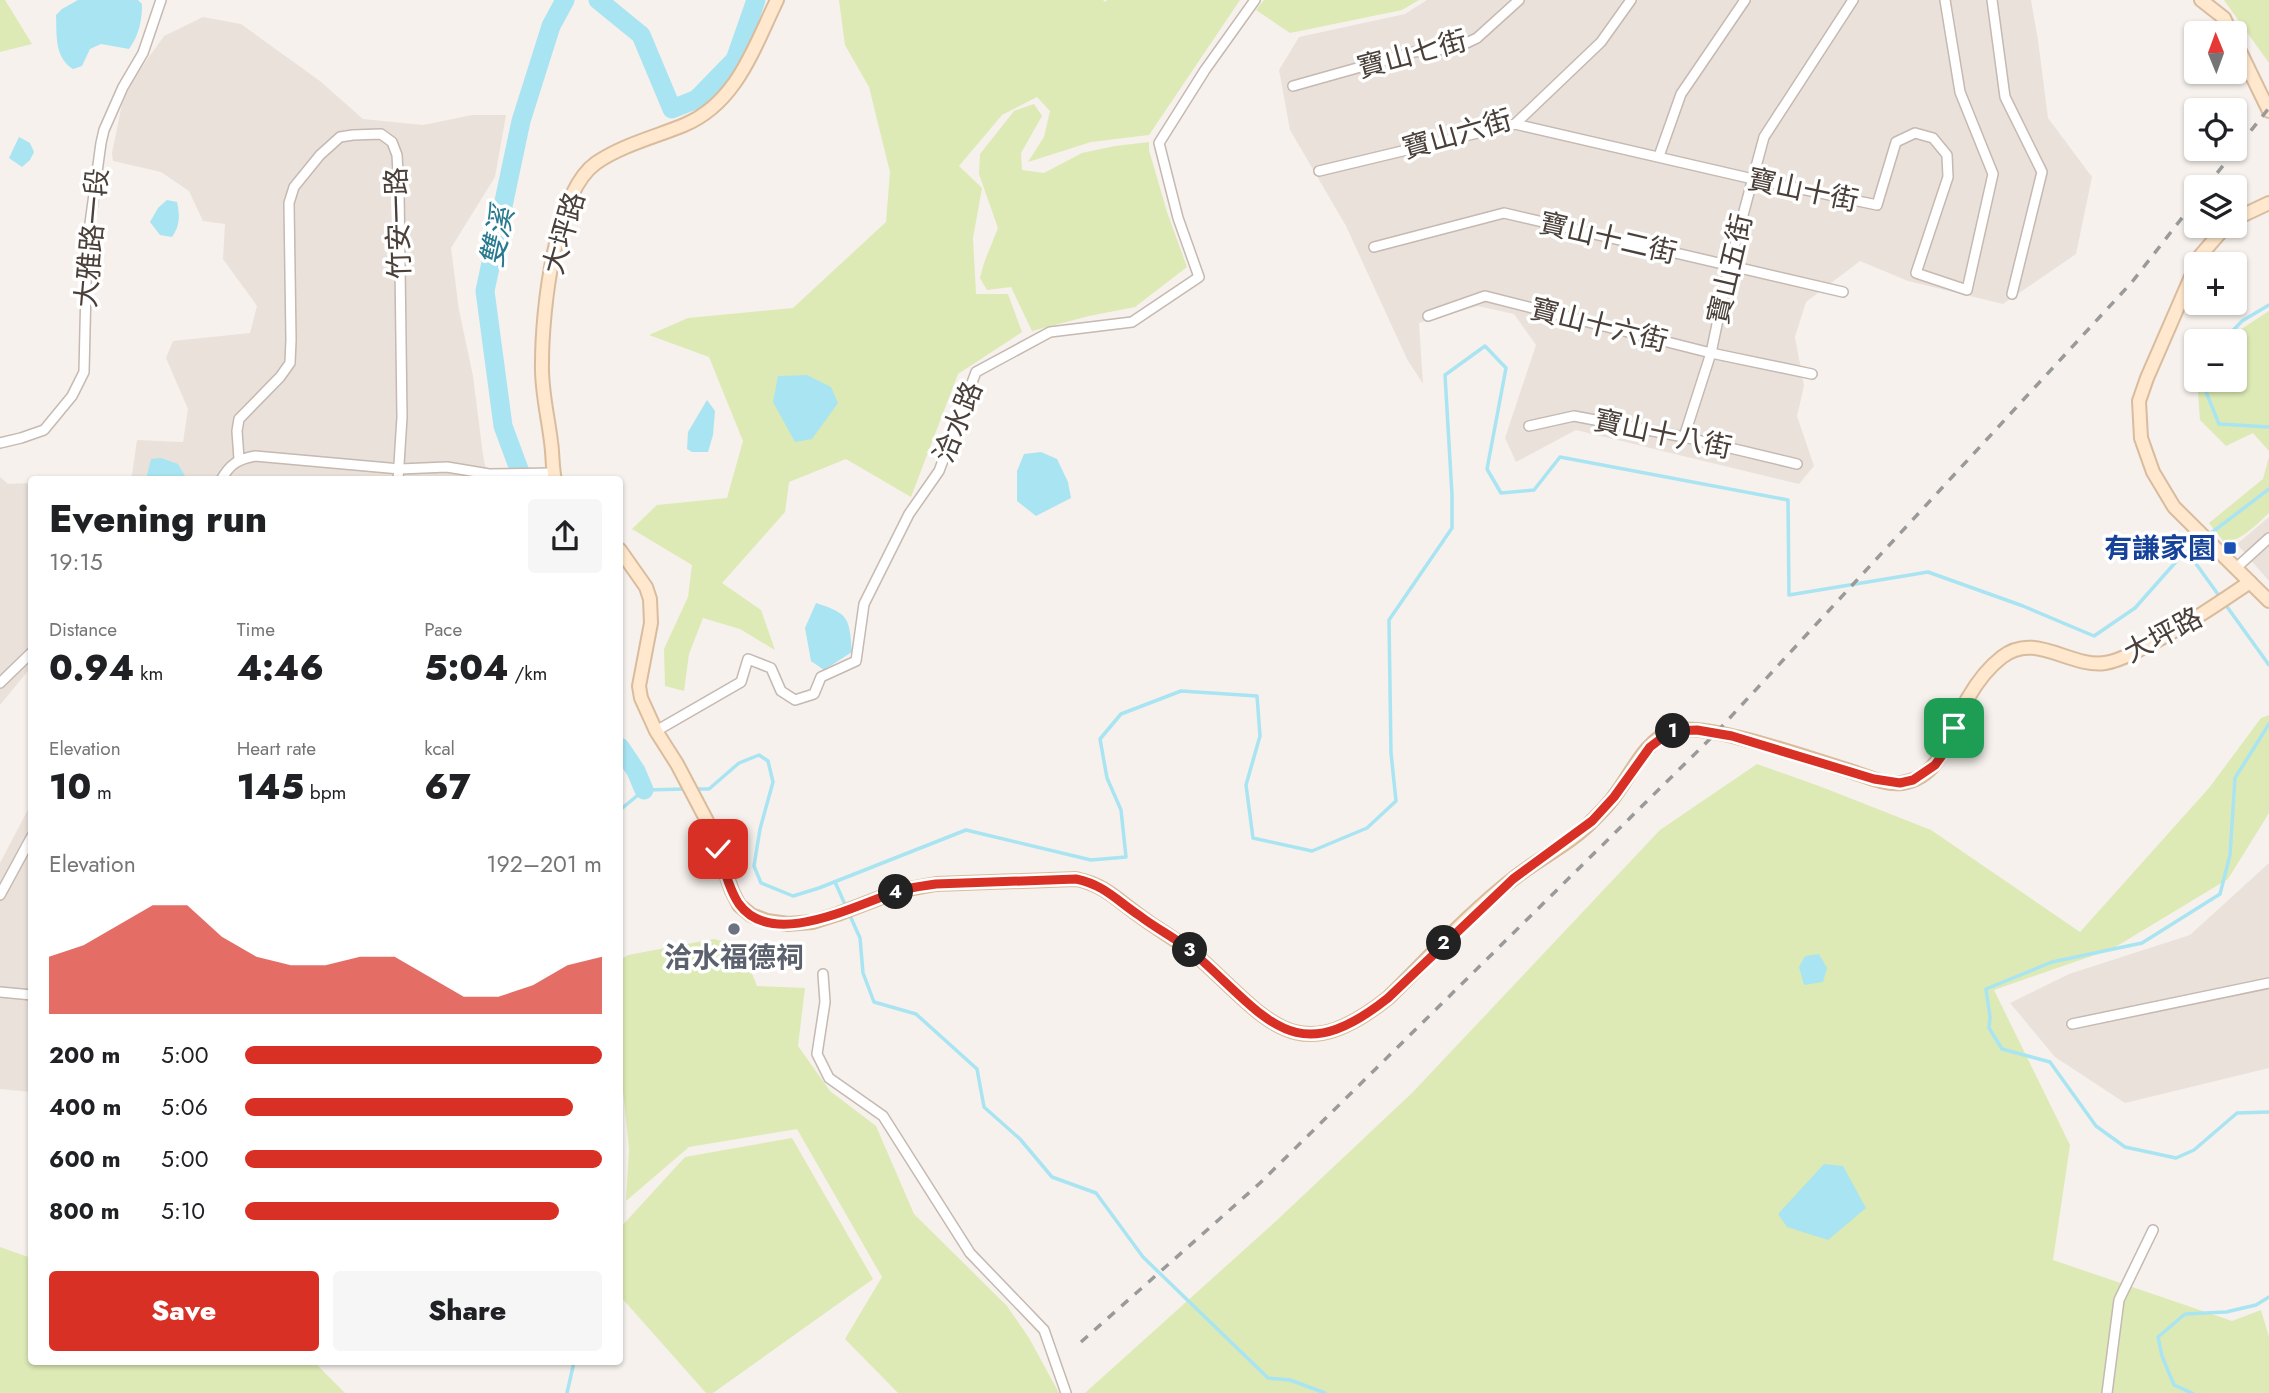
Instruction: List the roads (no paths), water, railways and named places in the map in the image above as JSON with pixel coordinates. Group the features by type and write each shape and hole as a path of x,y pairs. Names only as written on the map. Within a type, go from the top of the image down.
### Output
{"street":[{"name":"大坪路","path":"554,476 542,388 543,333 549,276 563,219 576,184 597,162 688,123 714,105 742,74 777,0"},
{"name":"洽水路","path":"656,731 741,682 748,659 771,668 781,691 795,700 814,694 821,677 856,661 864,604 909,514 939,471 976,372 1050,332 1132,322 1199,277 1178,218 1159,143 1205,70 1255,0"},
{"name":"寶山七街","path":"1293,86 1414,52 1456,48 1477,38 1519,0"},
{"name":"寶山六街","path":"1320,171 1515,124 1601,42 1631,0"},
{"path":"1659,156 1681,94 1745,0"},
{"name":"寶山五街","path":"1684,437 1711,353 1728,267 1764,136 1853,0"},
{"name":"寶山十街","path":"1515,124 1877,205 1896,142 1915,133 1933,138 1947,155 1948,177 1916,273 1966,290 1993,174 1960,92 1945,0"},
{"path":"1992,0 2005,97 2042,172 2012,294"},
{"path":"2201,0 2225,21"},
{"name":"大雅路一段","path":"0,443 44,430 72,396 83,372 87,245 104,130 143,53 158,2"},
{"path":"2247,66 2269,111"},
{"name":"竹安一路","path":"239,459 239,419 290,363 289,203 294,187 320,155 340,137 381,134 392,142 397,155 402,417 400,469"},
{"path":"2247,213 2269,203"},
{"name":"寶山十二街","path":"1374,247 1504,213 1843,292"},
{"path":"2215,238 2200,256 2147,378 2139,401 2141,438 2153,472 2174,507 2269,601"},
{"name":"寶山十六街","path":"1428,316 1485,296 1711,353 1812,374"},
{"name":"寶山十八街","path":"1529,426 1574,416 1684,437 1797,464"},
{"path":"223,476 228,467 239,459 256,456 400,469 447,467 489,474 554,476"},
{"path":"399,476 400,469"},
{"path":"2236,568 2269,538"},
{"path":"623,554 646,587 650,598 651,623 639,686 641,698 656,731"},
{"name":"大坪路","path":"656,731 707,821 739,905 751,915 788,924 813,922 898,891 936,884 1076,879 1086,881 1097,884 1114,895 1194,954 1273,1024 1296,1032 1313,1034 1331,1032 1357,1020 1388,998 1513,879 1592,821 1614,797 1650,747 1671,731 1697,730 1732,736 1874,779 1900,783 1913,780 1935,765 1943,754 1969,696 1994,664 2012,651 2041,648 2095,664 2118,660 2167,636 2250,582"},
{"path":"0,683 28,656"},
{"path":"0,895 28,843"},
{"path":"823,974 825,1002 817,1054 829,1078 883,1116 970,1253 1044,1330 1066,1393"},
{"path":"2072,1024 2269,983"},
{"path":"0,992 28,996"},
{"path":"2107,1393 2119,1300 2153,1230"}],"water":[{"path":"78,0 138,0 142,4 141,22 129,49 101,44 90,49 82,66 73,69 67,64 58,45 56,15"},
{"path":"19,137 30,143 34,152 22,167 9,158"},
{"path":"167,200 177,202 179,212 178,224 172,237 160,235 150,222 158,208"},
{"path":"807,375 831,387 838,403 812,439 795,442 773,402 778,376"},
{"path":"707,400 715,411 713,435 708,452 692,452 687,449 688,432"},
{"path":"1041,452 1057,459 1068,482 1071,498 1036,516 1017,501 1017,471 1024,454"},
{"path":"161,458 178,464 185,476 147,476 151,459"},
{"path":"816,603 842,614 848,624 851,641 852,652 824,670 811,661 805,628"},
{"path":"1819,954 1827,968 1823,982 1804,985 1799,967 1805,956"},
{"path":"1824,1164 1843,1166 1866,1208 1828,1240 1787,1227 1778,1214"}],"waterway":[{"name":"雙溪","path":"522,476 503,426 485,291 521,121 551,26 565,0"},
{"name":"雙溪","path":"598,0 641,35 672,109 697,99 735,60 756,0"},
{"path":"2234,329 2242,321 2269,305"},
{"path":"695,789 709,789 739,763 759,755 768,761 773,782 760,829 754,866 761,883 793,896 966,830 1091,860 1126,857 1121,810 1107,778 1100,739 1121,714 1181,691 1257,696 1260,736 1246,785 1253,838 1312,851 1367,828 1396,801 1391,753 1389,620 1452,528 1445,375 1485,346 1506,368 1487,469 1501,493 1534,490 1560,457 1788,500 1789,595 1928,572 2023,606 2094,636 2135,608 2182,555 2194,561 2269,665"},
{"path":"2206,392 2219,424 2269,427"},
{"path":"2182,555 2269,489"},
{"path":"2269,724 2235,778 2230,855 2220,894 2142,943 2052,962 1986,989 1989,1028 2002,1049 2050,1062 2096,1126 2125,1147 2176,1158 2194,1150 2237,1113 2269,1112"},
{"name":"雙溪","path":"623,752 644,790"},
{"path":"623,808 644,790 687,789"},
{"path":"835,882 860,938 863,973 874,1002 916,1014 977,1069 984,1107 1020,1139 1052,1177 1096,1193 1143,1257 1268,1378 1290,1380 1325,1393"},
{"path":"2192,1393 2174,1385 2162,1356 2158,1337 2185,1314 2226,1312 2256,1305 2269,1297"},
{"path":"567,1393 573,1365"}],"railway":[{"path":"2216,175 2269,108"},
{"path":"1081,1342 1260,1183 1714,735 2132,282 2184,215"}],"place":[{"name":"有謙家園","path":"2230,548"},
{"name":"洽水福德祠","path":"734,929"}]}
